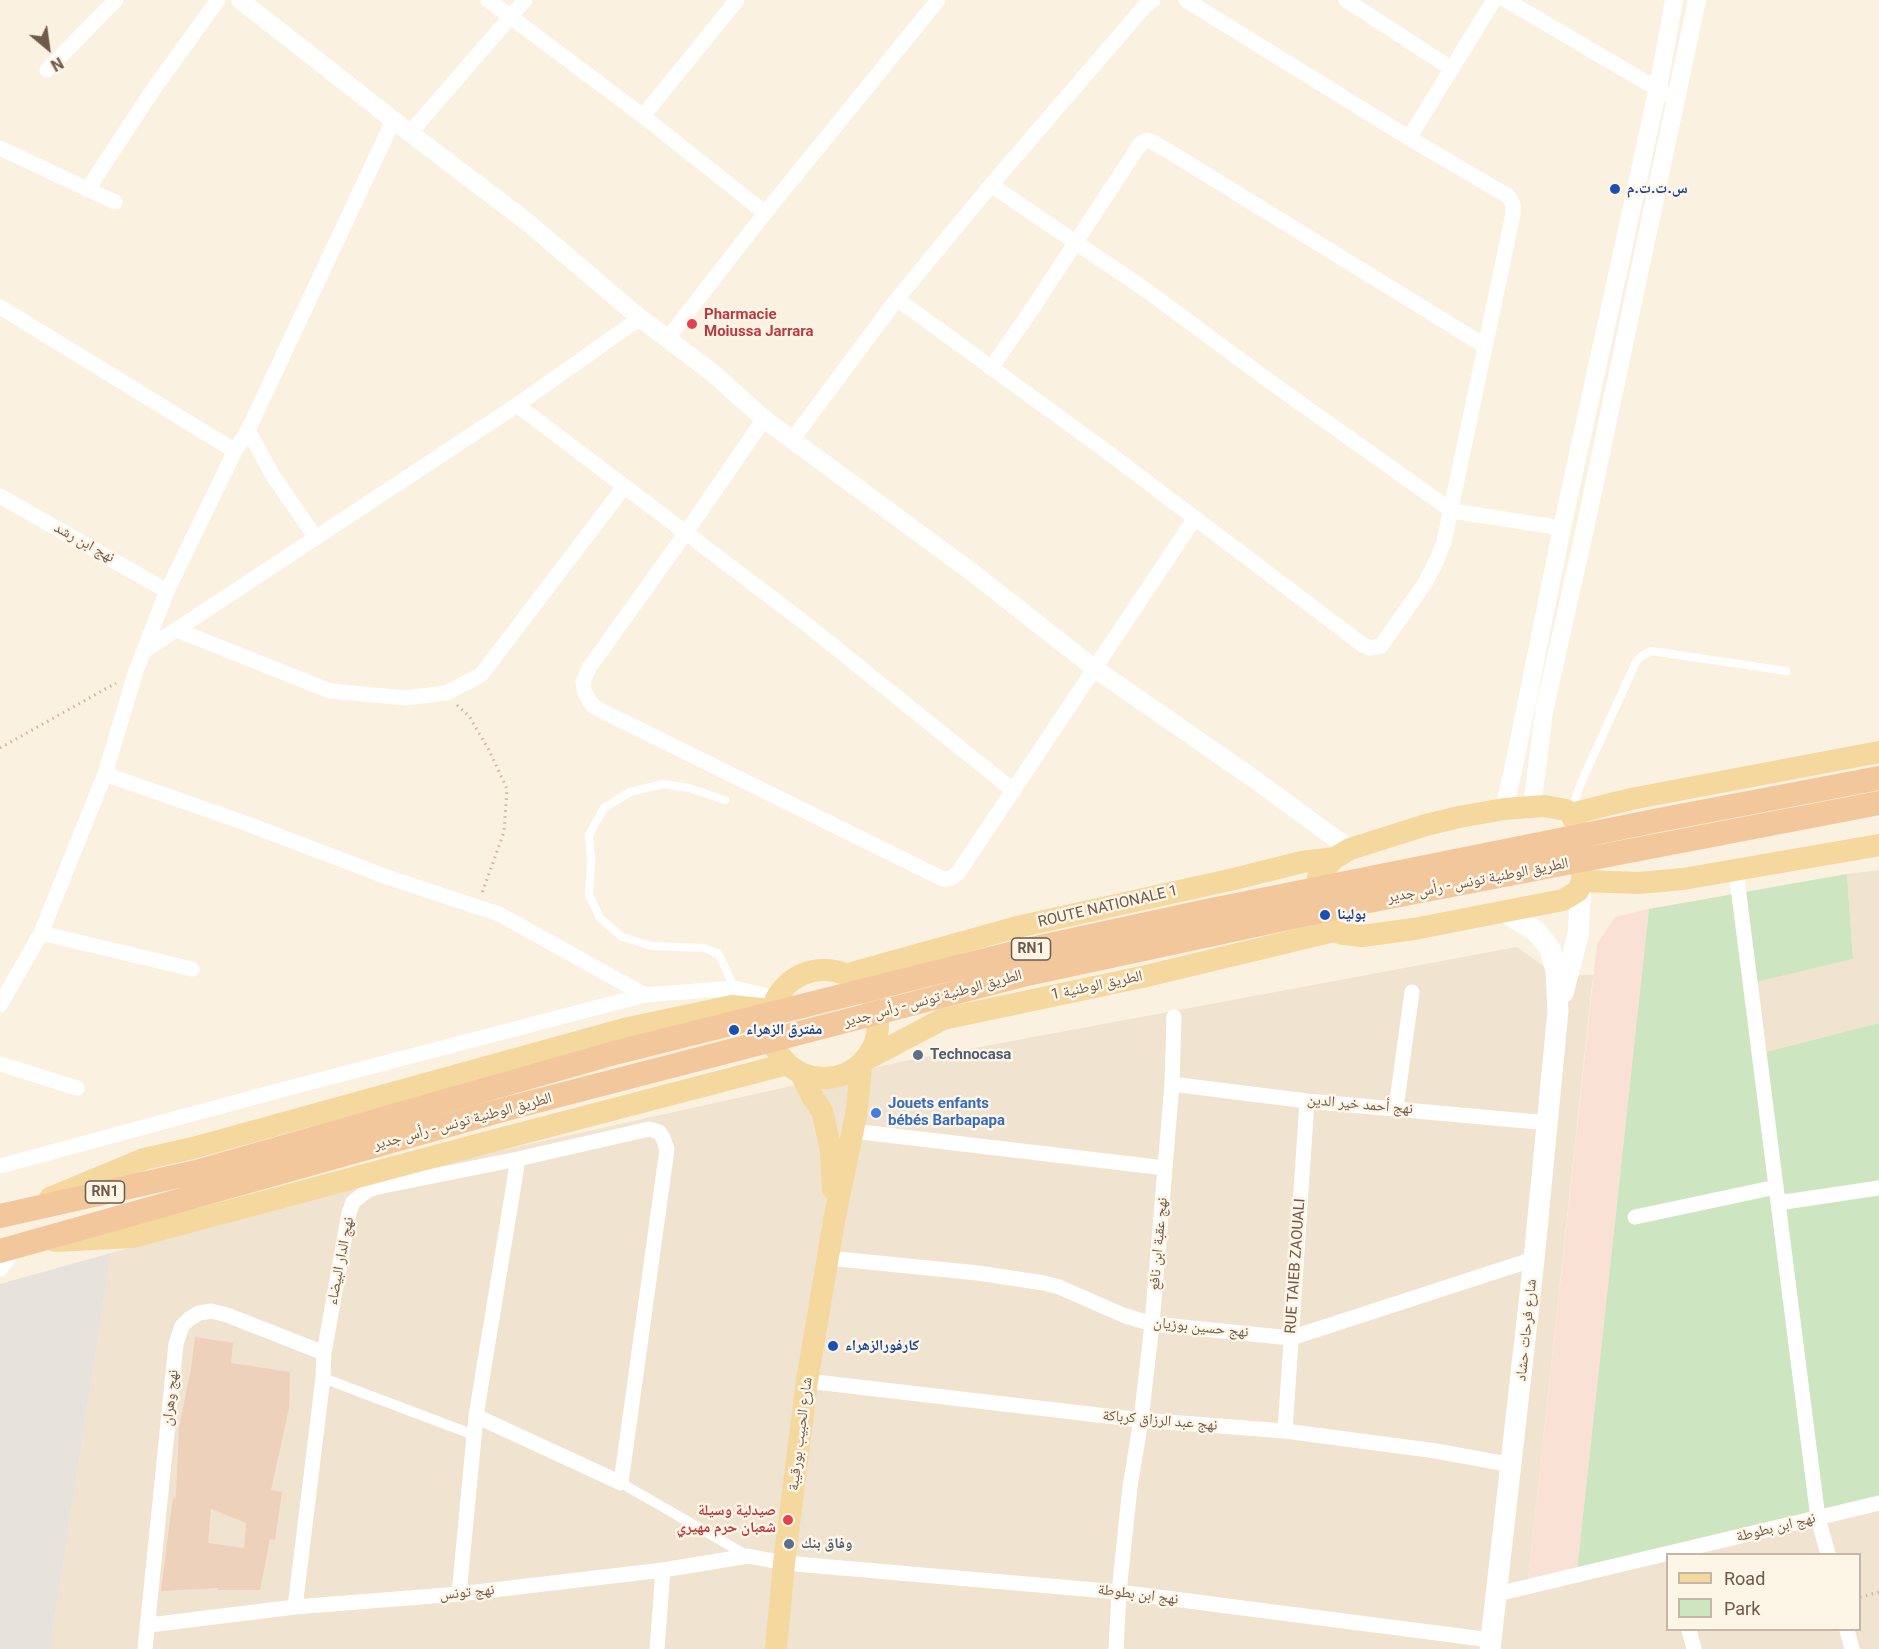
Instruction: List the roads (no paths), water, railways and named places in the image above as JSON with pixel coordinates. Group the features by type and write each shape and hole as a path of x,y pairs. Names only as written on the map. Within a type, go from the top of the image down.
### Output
{"highway":[{"name":"الطريق الوطنية تونس - رأس جدير","path":"16,1247 200,1182 618,1052 987,959 1202,912 1879,778"},
{"name":"الطريق الوطنية تونس - رأس جدير","path":"7,1214 200,1182 506,1109 1026,974 1363,902 1879,803"}],"main road":[{"path":"1558,1011 1578,935 1582,883 1581,841 1578,827 1571,814 1631,799 1879,752"},
{"name":"ROUTE NATIONALE 1","path":"848,974 1017,927 1343,853 1426,825 1504,809 1561,807 1571,814"},
{"path":"1582,883 1639,883 1683,879 1879,845"},
{"path":"1343,853 1319,874 1314,896 1316,909 1326,926 1334,931 1353,936 1414,929 1563,900 1574,894 1582,883"},
{"path":"1504,912 1536,931 1550,949 1556,971 1558,1011"},
{"name":"الطريق الوطنية 1","path":"794,1069 816,1078 832,1078 848,1073 943,1019 1164,972 1334,931"},
{"name":"RN1","path":"774,1004 784,987 807,972 828,969 848,974"},
{"path":"834,1221 853,1131 864,1062 876,1041 879,1022 875,1002 864,986 848,974"},
{"path":"7,1214 144,1159 193,1148 624,1029 732,1006 774,1004 769,1024 771,1039 778,1053 794,1069 822,1111 829,1136 834,1221"},
{"name":"شارع فرحات حشاد","path":"1491,1645 1534,1259 1558,1011"},
{"path":"16,1247 132,1237 507,1137 794,1069"},
{"name":"شارع الحبيب بورقيبة","path":"776,1649 784,1563 807,1382 834,1221"}],"street":[{"path":"47,70 116,0"},
{"path":"87,190 155,87 218,0"},
{"path":"240,0 526,221 640,318 714,374 764,419 973,573 1095,668 1254,779 1343,853"},
{"path":"488,0 642,116 765,213"},
{"path":"410,133 525,0"},
{"path":"642,116 737,0"},
{"path":"792,440 897,299 991,185 1144,7 1153,0"},
{"path":"897,299 1364,645 1376,648 1381,646 1425,583 1444,542 1513,214 1512,200 1186,0"},
{"path":"1346,0 1452,69"},
{"path":"1408,138 1494,0"},
{"path":"1506,0 1676,100"},
{"path":"1504,809 1562,528 1658,88 1674,0"},
{"path":"1532,807 1544,711 1698,0"},
{"path":"667,339 936,1"},
{"path":"0,1005 41,933 105,774 136,671 167,591 235,451 248,430 394,119"},
{"path":"991,368 1139,145 1144,141 1150,141 1485,346"},
{"path":"0,148 115,202"},
{"path":"991,185 1146,290 1452,511 1562,528"},
{"path":"0,308 235,451"},
{"path":"144,651 517,405 640,318"},
{"path":"517,405 801,620 1014,791"},
{"path":"764,419 685,534 588,668 583,682 584,691 592,705 943,879 951,878 958,873 1195,518"},
{"path":"248,430 273,476 316,538"},
{"path":"177,630 330,691 406,698 446,693 481,675 624,487"},
{"name":"نهج ابن رشد","path":"0,496 167,591"},
{"path":"105,774 245,823 387,877 499,914 645,995"},
{"path":"1736,871 1818,1518 1828,1553"},
{"path":"41,933 192,969"},
{"path":"0,1166 645,995 734,988 774,1004"},
{"path":"1396,1108 1412,992"},
{"name":"نهج عقبة ابن نافع","path":"1116,1649 1119,1592 1130,1487 1152,1324 1172,1084 1174,1017"},
{"path":"0,1064 77,1088"},
{"name":"نهج أحمد خير الدين","path":"1172,1084 1307,1101 1548,1123"},
{"name":"RUE TAIEB ZAOUALI","path":"1285,1431 1307,1101"},
{"name":"نهج الدار البيضاء","path":"295,1607 324,1353 349,1213 353,1202 368,1190 649,1129 659,1132 667,1149 621,1483"},
{"path":"853,1131 1165,1168"},
{"path":"459,1594 476,1416 518,1159"},
{"path":"1635,1217 1777,1195 1879,1188"},
{"path":"0,1269 16,1247"},
{"name":"نهج حسين بوزيان","path":"828,1258 978,1273 1044,1283 1059,1287 1123,1315 1152,1324 1292,1338 1534,1259"},
{"name":"نهج وهران","path":"145,1649 176,1344 183,1326 199,1313 211,1311 227,1314 324,1353"},
{"path":"322,1378 474,1435"},
{"name":"نهج عبد الرزاق كرباكة","path":"807,1382 1140,1420 1285,1431 1436,1451 1512,1465"},
{"path":"476,1416 621,1483 748,1556"},
{"name":"نهج ابن بطوطة","path":"1677,1553 1879,1503"},
{"name":"نهج تونس","path":"149,1625 295,1607 459,1594 663,1570 748,1556 784,1563"},
{"name":"نهج ابن بطوطة","path":"1497,1594 1666,1556"},
{"name":"نهج ابن بطوطة","path":"784,1563 1119,1592 1491,1645"},
{"path":"657,1649 663,1570"},
{"path":"1690,1631 1694,1649"},
{"path":"1848,1631 1852,1649"}],"lane":[{"path":"1571,814 1576,795 1604,732 1637,660 1642,656 1652,651 1786,672"},
{"path":"725,800 689,788 663,784 630,792 604,808 589,835 591,861 589,894 600,918 622,937 652,946 704,948 718,954 734,988"}],"place":[{"name":"س.ت.ت.م","path":"1615,189"},
{"name":"Pharmacie Moiussa Jarrara","path":"692,324"},
{"name":"بولينا","path":"1325,915"},
{"name":"مفترق الزهراء","path":"734,1030"},
{"name":"Technocasa","path":"918,1055"},
{"name":"Jouets enfants bébés Barbapapa","path":"876,1113"},
{"name":"كارفورالزهراء","path":"833,1346"},
{"name":"صيدلية وسيلة شعبان حرم مهيري","path":"788,1520"},
{"name":"وفاق بنك","path":"789,1544"}]}
